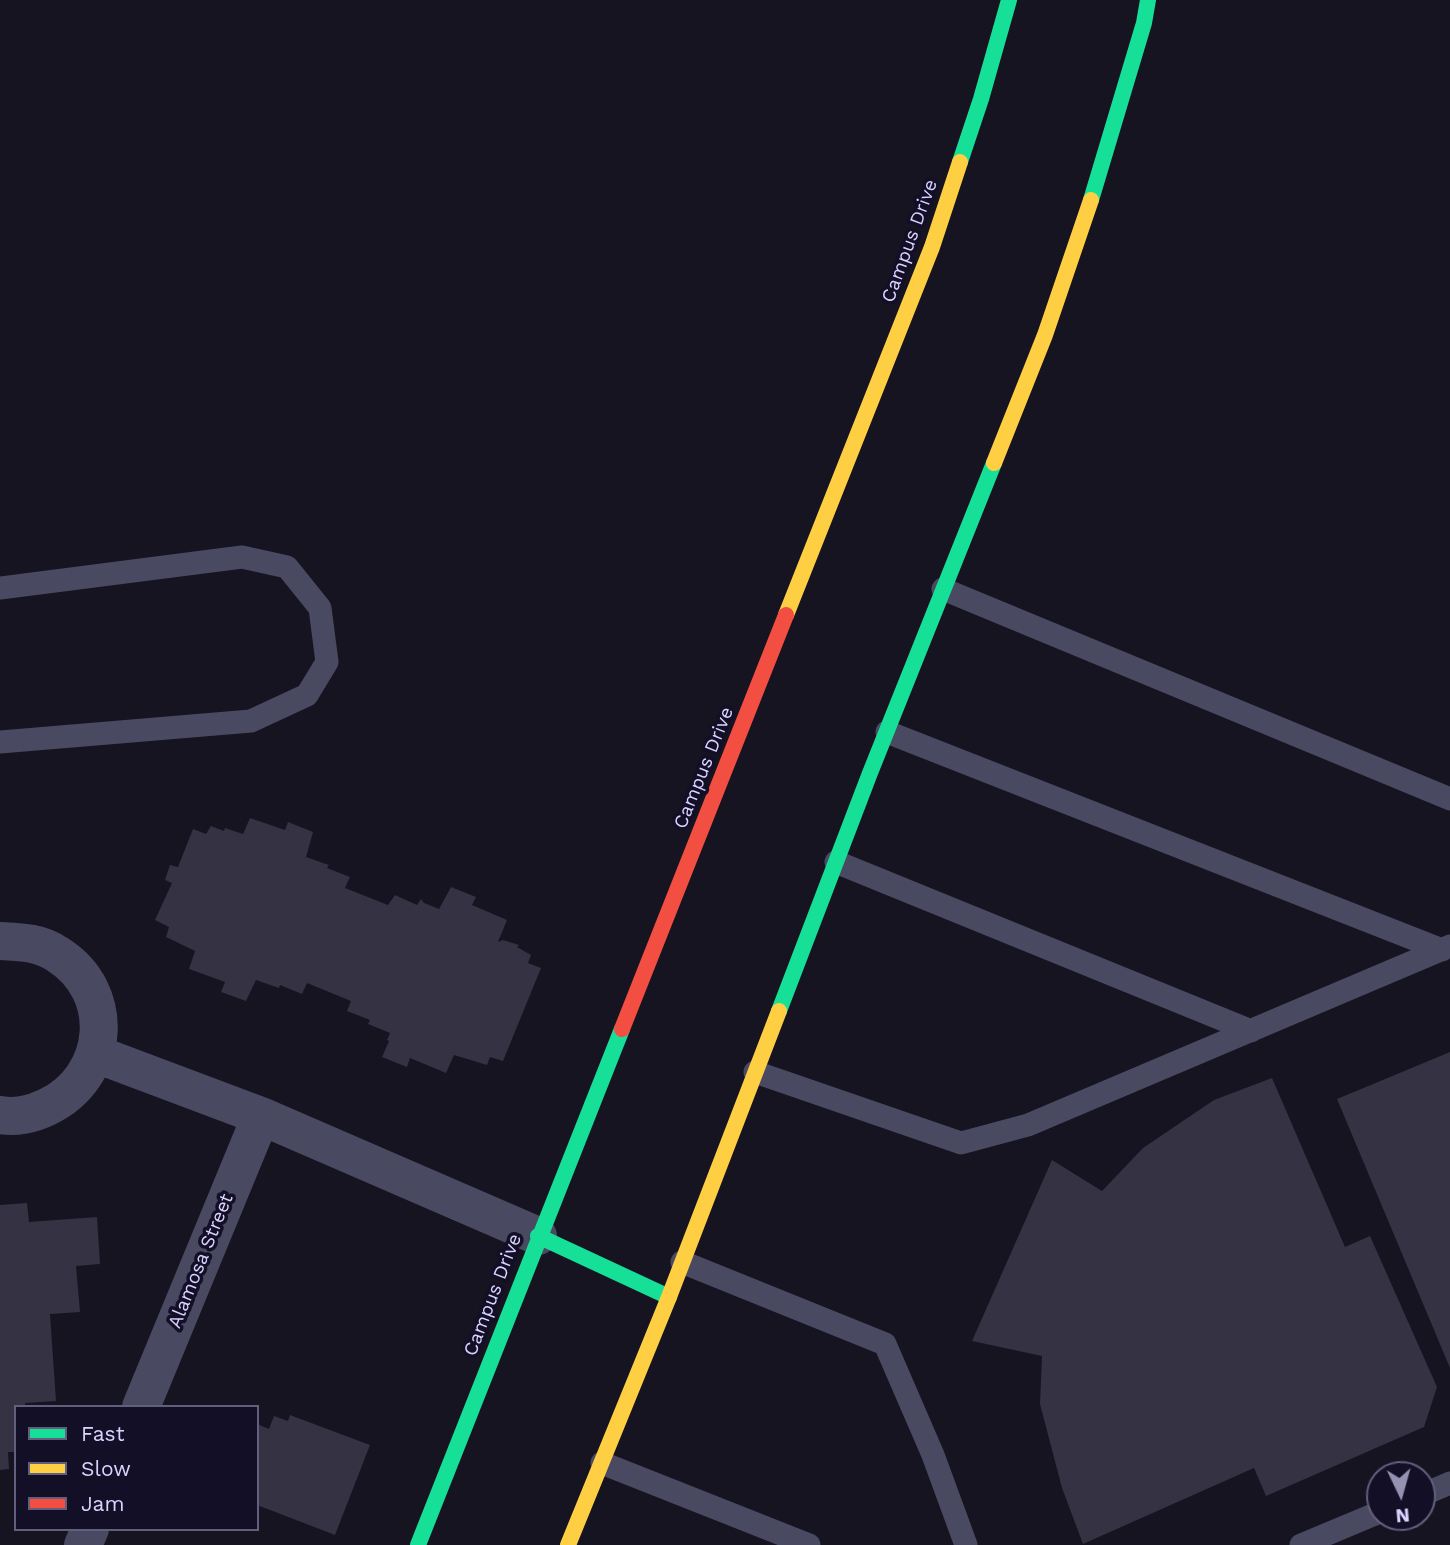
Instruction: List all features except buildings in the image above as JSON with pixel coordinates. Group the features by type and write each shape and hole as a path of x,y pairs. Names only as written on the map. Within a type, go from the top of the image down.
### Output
{"main road":[{"name":"Campus Drive","path":"418,1545 538,1236 749,714 932,247 981,100 1009,0"},
{"path":"568,1545 669,1297 1057,298 1096,188 1144,23 1148,0"},
{"path":"538,1236 669,1297"}],"street":[{"path":"0,941 29,942 56,953 79,971 93,996 99,1026 96,1054 82,1080 62,1100 36,1113 0,1115"},
{"path":"96,1054 261,1116 538,1236"},
{"name":"Alamosa Street","path":"142,1405 261,1116"}],"lane":[{"path":"0,588 242,557 287,567 320,608 327,662 307,695 251,721 0,742"},
{"path":"943,589 1450,799"},
{"path":"887,732 1446,948"},
{"path":"836,862 1251,1031"},
{"path":"755,1072 961,1143 1028,1125 1446,948"},
{"path":"682,1262 884,1344 933,1455 967,1545"},
{"path":"602,1463 809,1545"},
{"path":"1301,1545 1366,1518"}],"traffic: fast":[{"path":"960,162 1009,0"},
{"path":"1091,200 1144,23 1148,0"},
{"path":"779,1011 870,773 994,463"},
{"path":"418,1545 622,1029"},
{"path":"538,1236 669,1297"}],"traffic: slow":[{"path":"786,615 932,247 960,162"},
{"path":"994,463 1045,335 1091,200"},
{"path":"568,1545 669,1297 779,1011"}],"traffic: jam":[{"path":"622,1029 786,615"}]}
